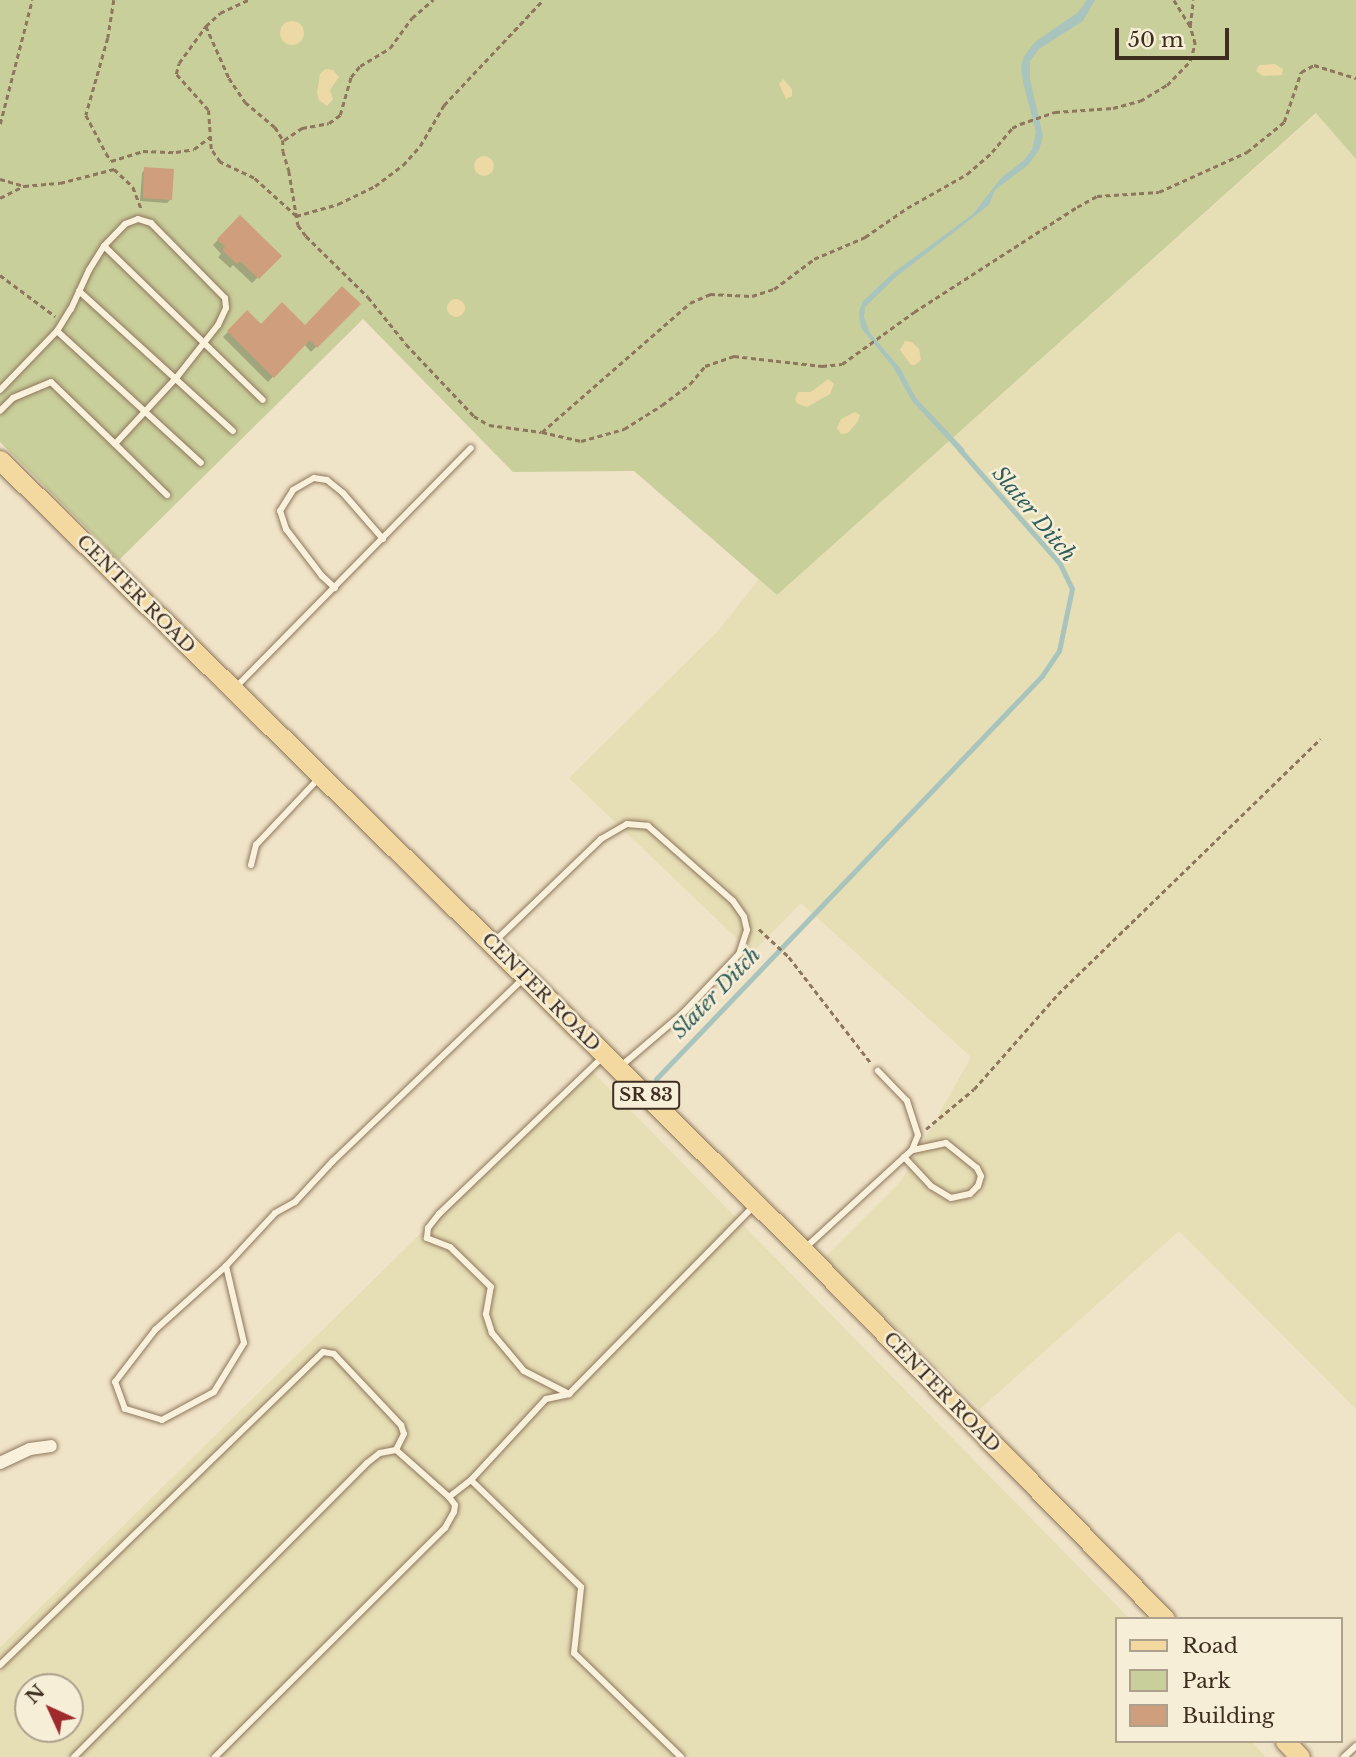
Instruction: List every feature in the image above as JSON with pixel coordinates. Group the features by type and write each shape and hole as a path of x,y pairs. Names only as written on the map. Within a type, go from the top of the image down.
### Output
{"main road":[{"name":"CENTER ROAD","path":"0,460 803,1250 1162,1617"},
{"path":"1287,1743 1300,1757"}],"street":[{"path":"0,1463 30,1449 51,1446"}],"lane":[{"path":"0,390 57,331 104,246 125,224 138,219 151,223 225,298 226,308 177,377 116,444"},
{"path":"104,246 263,400"},
{"path":"79,291 233,430"},
{"path":"57,331 201,463"},
{"path":"0,411 13,398 51,382 167,495"},
{"path":"232,690 471,448"},
{"path":"335,588 322,576 286,529 280,511 292,490 314,478 327,480 343,493 383,539"},
{"path":"251,865 256,845 321,775"},
{"path":"492,944 601,839 627,824 648,826 733,901 744,917 747,930 739,954 682,1014 612,1062 439,1214 428,1228 427,1238 450,1247 491,1287 485,1314 492,1333 524,1371 569,1394"},
{"path":"226,1266 244,1343 214,1392 162,1420 125,1409 115,1382 155,1330 226,1266 275,1213 295,1202 333,1161 525,977"},
{"path":"803,1250 912,1150 918,1135 907,1101 878,1071"},
{"path":"904,1157 931,1186 951,1198 970,1194 978,1186 981,1176 977,1168 946,1143 912,1150"},
{"path":"449,1497 471,1480 546,1399 569,1394 755,1205"},
{"path":"0,1665 323,1352 334,1354 401,1425 404,1434 396,1450"},
{"path":"215,1757 444,1528 454,1512 455,1505 449,1497 396,1450"},
{"path":"74,1757 367,1463 380,1453 396,1450"},
{"path":"471,1480 581,1587 574,1653 681,1757"},
{"path":"1345,1757 1356,1745"}],"path":[{"path":"0,124 32,0"},
{"path":"114,0 108,38 86,115 111,161 143,151 176,152 194,149 210,137"},
{"path":"248,0 220,13 206,26 179,63 176,74 208,110 211,149 220,162 254,178 296,216"},
{"path":"283,140 302,128 329,123 340,115 351,77 360,66 390,48 412,18 433,0"},
{"path":"296,216 338,204 363,192 403,164 420,146 444,105 543,0"},
{"path":"542,432 690,303 710,294 752,296 774,289 814,259 865,237 907,208 967,174 992,152 1012,128 1025,122 1045,114 1113,108 1140,101 1167,85 1189,61 1195,44 1190,26 1174,0"},
{"path":"1190,26 1193,0"},
{"path":"206,26 239,94 275,127 283,140 298,225 306,236 368,297 407,344 474,416 489,425 542,432 581,441 624,429 662,405 690,384 705,366 716,360 734,356 822,366 842,364 1001,254 1097,196 1159,192 1247,152 1284,122 1301,72 1314,65 1356,78"},
{"path":"0,179 24,186 60,183 114,169 133,187 142,210"},
{"path":"0,198 24,186"},
{"path":"0,275 64,321"},
{"path":"918,1135 974,1088 1058,994 1320,739"},
{"path":"770,939 789,957 878,1071"}],"shaded area":[{"path":"1317,113 1356,159 1356,1409 1179,1231 980,1409 824,1258 901,1181 971,1057 801,903 752,953 569,778 717,632 759,579 777,595"},
{"path":"589,1068 1128,1617 1114,1617 1114,1743 1253,1743 1266,1757 0,1757 0,1647"}],"green space":[{"path":"0,0 1356,0 1356,159 1316,113 777,595 634,471 513,472 363,319 119,560 0,442"}],"sand":[{"path":"292,21 301,24 304,33 301,42 292,45 283,42 280,33 283,24"},
{"path":"1275,64 1283,69 1282,75 1263,76 1256,71 1259,65"},
{"path":"325,69 333,70 339,77 330,90 333,99 327,106 319,100 317,93 320,74"},
{"path":"783,79 792,89 792,96 786,99 779,84"},
{"path":"484,156 491,159 494,166 491,173 484,176 477,173 474,166 477,159"},
{"path":"456,299 463,301 463,315 456,317 449,315 447,308 449,301"},
{"path":"905,341 912,342 919,349 921,360 915,365 911,365 900,350"},
{"path":"828,379 834,384 830,394 807,407 795,400 798,392 811,392"},
{"path":"855,412 860,415 858,421 848,433 841,434 837,428 841,419"}],"water":[{"path":"1087,0 1095,0 1083,21 1039,49 1030,61 1030,79 1043,136 1039,150 1028,165 995,190 989,205 896,277 865,307 864,317 870,333 900,368 916,398 965,450 960,453 912,401 893,367 861,328 859,312 863,301 893,273 973,214 1001,178 1023,161 1032,150 1036,132 1023,82 1021,66 1024,56 1035,42 1077,13"}],"building":[{"path":"144,167 174,169 172,200 143,198"},
{"path":"240,215 282,256 259,279 240,261 237,264 222,250 225,247 217,239"},
{"path":"342,286 361,304 317,348 310,340 274,378 227,331 247,310 261,324 282,302 305,325"}],"waterway":[{"name":"Slater Ditch","path":"656,1079 1042,676 1059,651 1072,589 1060,564 960,450"}]}
